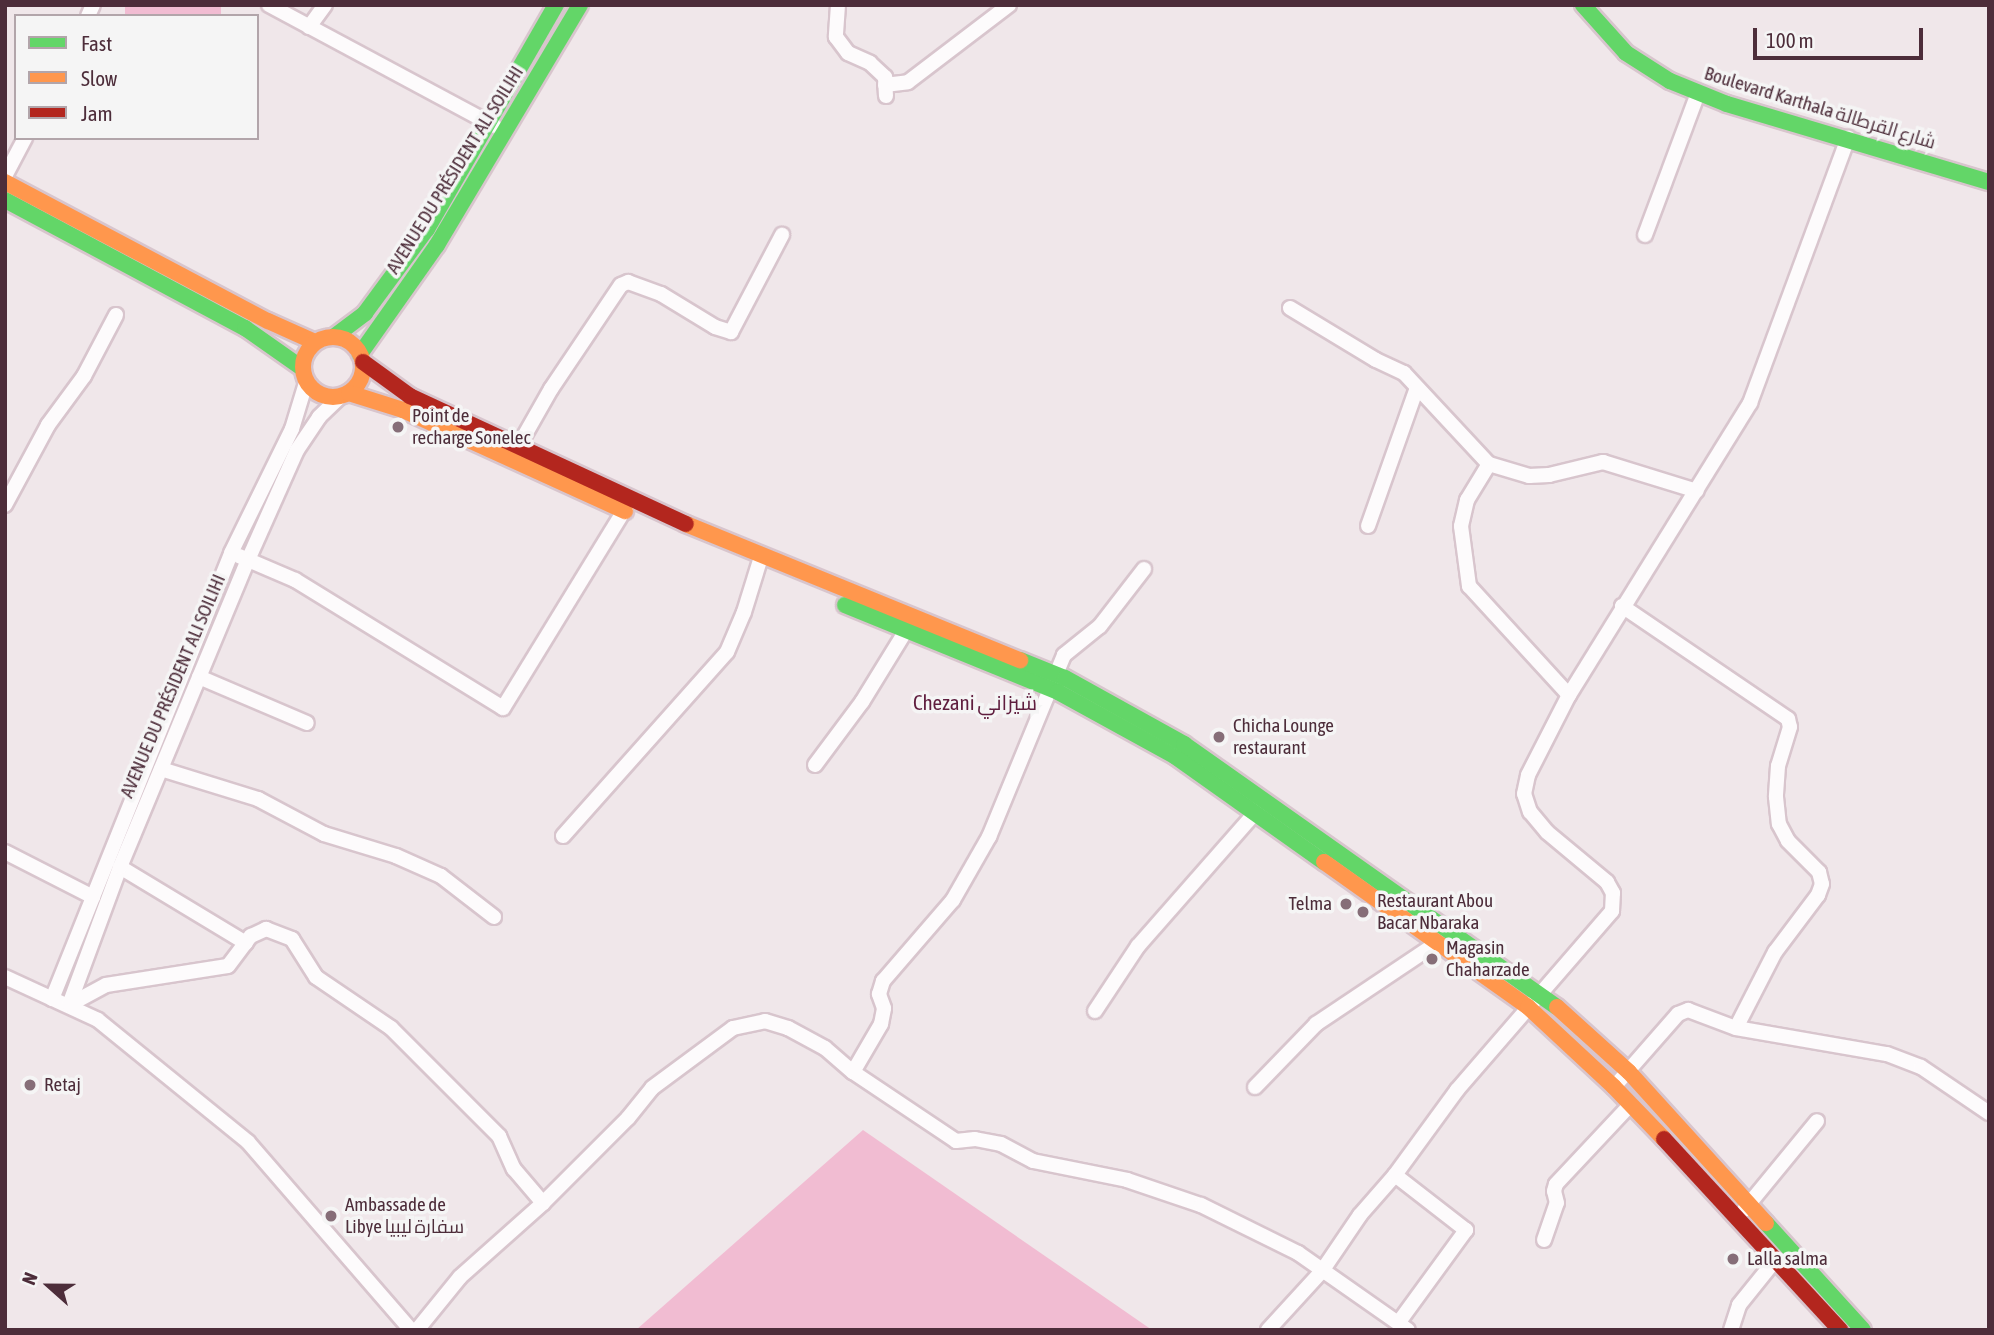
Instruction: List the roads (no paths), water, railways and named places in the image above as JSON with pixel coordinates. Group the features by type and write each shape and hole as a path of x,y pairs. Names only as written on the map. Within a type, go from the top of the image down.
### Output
{"main road":[{"name":"AVENUE DU PRÉSIDENT ALI SOILIHI","path":"335,336 365,313 384,291 427,229 556,5"},
{"name":"AVENUE DU PRÉSIDENT ALI SOILIHI","path":"362,358 437,245 580,5"},
{"name":"Boulevard Karthala شارع القرطالة","path":"1583,5 1626,53 1670,81 1727,104 1989,182"},
{"path":"5,182 159,260 268,321 314,342"},
{"path":"5,200 135,267 244,328 304,375 321,395 345,395 403,410 759,563 1051,681 1184,744 1540,992 1629,1072 1863,1330"},
{"path":"304,375 305,354 314,342 335,336 350,342 362,358 410,396 519,447 627,505"},
{"path":"345,395 360,379 362,358"},
{"path":"1051,681 1176,757 1528,1007 1614,1087 1738,1216 1840,1330"}],"street":[{"path":"269,5 505,132"},
{"path":"309,27 325,5"},
{"path":"838,5 836,37 848,53 870,63 885,77 885,91 908,82 1009,5"},
{"path":"1645,235 1698,93"},
{"path":"1268,1330 1322,1270 1360,1215 1395,1175 1457,1090 1612,911 1613,893 1607,883 1547,832 1530,812 1524,794 1528,775 1569,695 1622,606 1697,491 1750,403 1848,138"},
{"path":"5,176 23,140"},
{"path":"519,447 551,389 621,285 628,282 661,294 715,327 731,332 782,235"},
{"path":"1290,308 1376,360 1404,373 1489,464 1529,476 1603,463 1697,491"},
{"path":"5,505 48,425 85,376 116,315"},
{"name":"AVENUE DU PRÉSIDENT ALI SOILIHI","path":"62,1002 93,897 231,553 292,429 304,375"},
{"path":"1368,526 1417,388"},
{"name":"AVENUE DU PRÉSIDENT ALI SOILIHI","path":"62,1002 297,450 319,417 345,395"},
{"path":"1489,464 1467,500 1461,526 1469,586 1569,695"},
{"path":"231,553 295,580 503,708 627,505"},
{"path":"563,836 727,652 759,563"},
{"path":"853,1072 881,1024 884,1008 879,994 883,981 953,900 989,837 1051,681 1064,655 1100,626 1144,569"},
{"path":"1622,606 1788,719 1790,727 1778,766 1776,797 1779,824 1788,841 1819,872 1822,884 1818,895 1775,952 1736,1027"},
{"path":"816,765 862,702 909,625"},
{"path":"199,677 307,723"},
{"path":"161,769 258,799 324,834 419,866 441,876 494,917"},
{"path":"1095,1011 1138,946 1265,801"},
{"path":"5,852 93,897"},
{"path":"120,867 246,943"},
{"path":"62,1002 106,985 228,966 251,936 266,929 292,939 316,977 391,1028 499,1136 514,1169 543,1203"},
{"path":"1255,1087 1316,1024 1437,943"},
{"path":"5,977 84,1011 118,1035 248,1142 411,1330"},
{"path":"1614,1087 1678,1014 1688,1010 1736,1027 1887,1054 1921,1067 1989,1113"},
{"path":"417,1330 460,1277 543,1203 628,1118 642,1097 733,1028 765,1021 788,1028 825,1048 853,1072 956,1141 975,1139 1001,1144 1033,1161 1127,1180 1201,1205 1298,1253 1403,1326 1466,1230 1395,1175"},
{"path":"1544,1240 1557,1203 1554,1191 1556,1184 1630,1104"},
{"path":"1738,1216 1817,1121"},
{"path":"1731,1330 1739,1305 1776,1259"}],"place":[{"name":"Point de recharge Sonelec","path":"398,427"},
{"name":"Chicha Lounge restaurant","path":"1219,737"},
{"name":"Telma","path":"1346,904"},
{"name":"Restaurant Abou Bacar Nbaraka","path":"1363,912"},
{"name":"Magasin Chaharzade","path":"1432,959"},
{"name":"Retaj","path":"30,1085"},
{"name":"Ambassade de Libye سفارة ليبيا","path":"331,1216"},
{"name":"Lalla salma","path":"1733,1259"}],"district":[{"name":"Chezani شيزاني","path":"975,702"}]}
